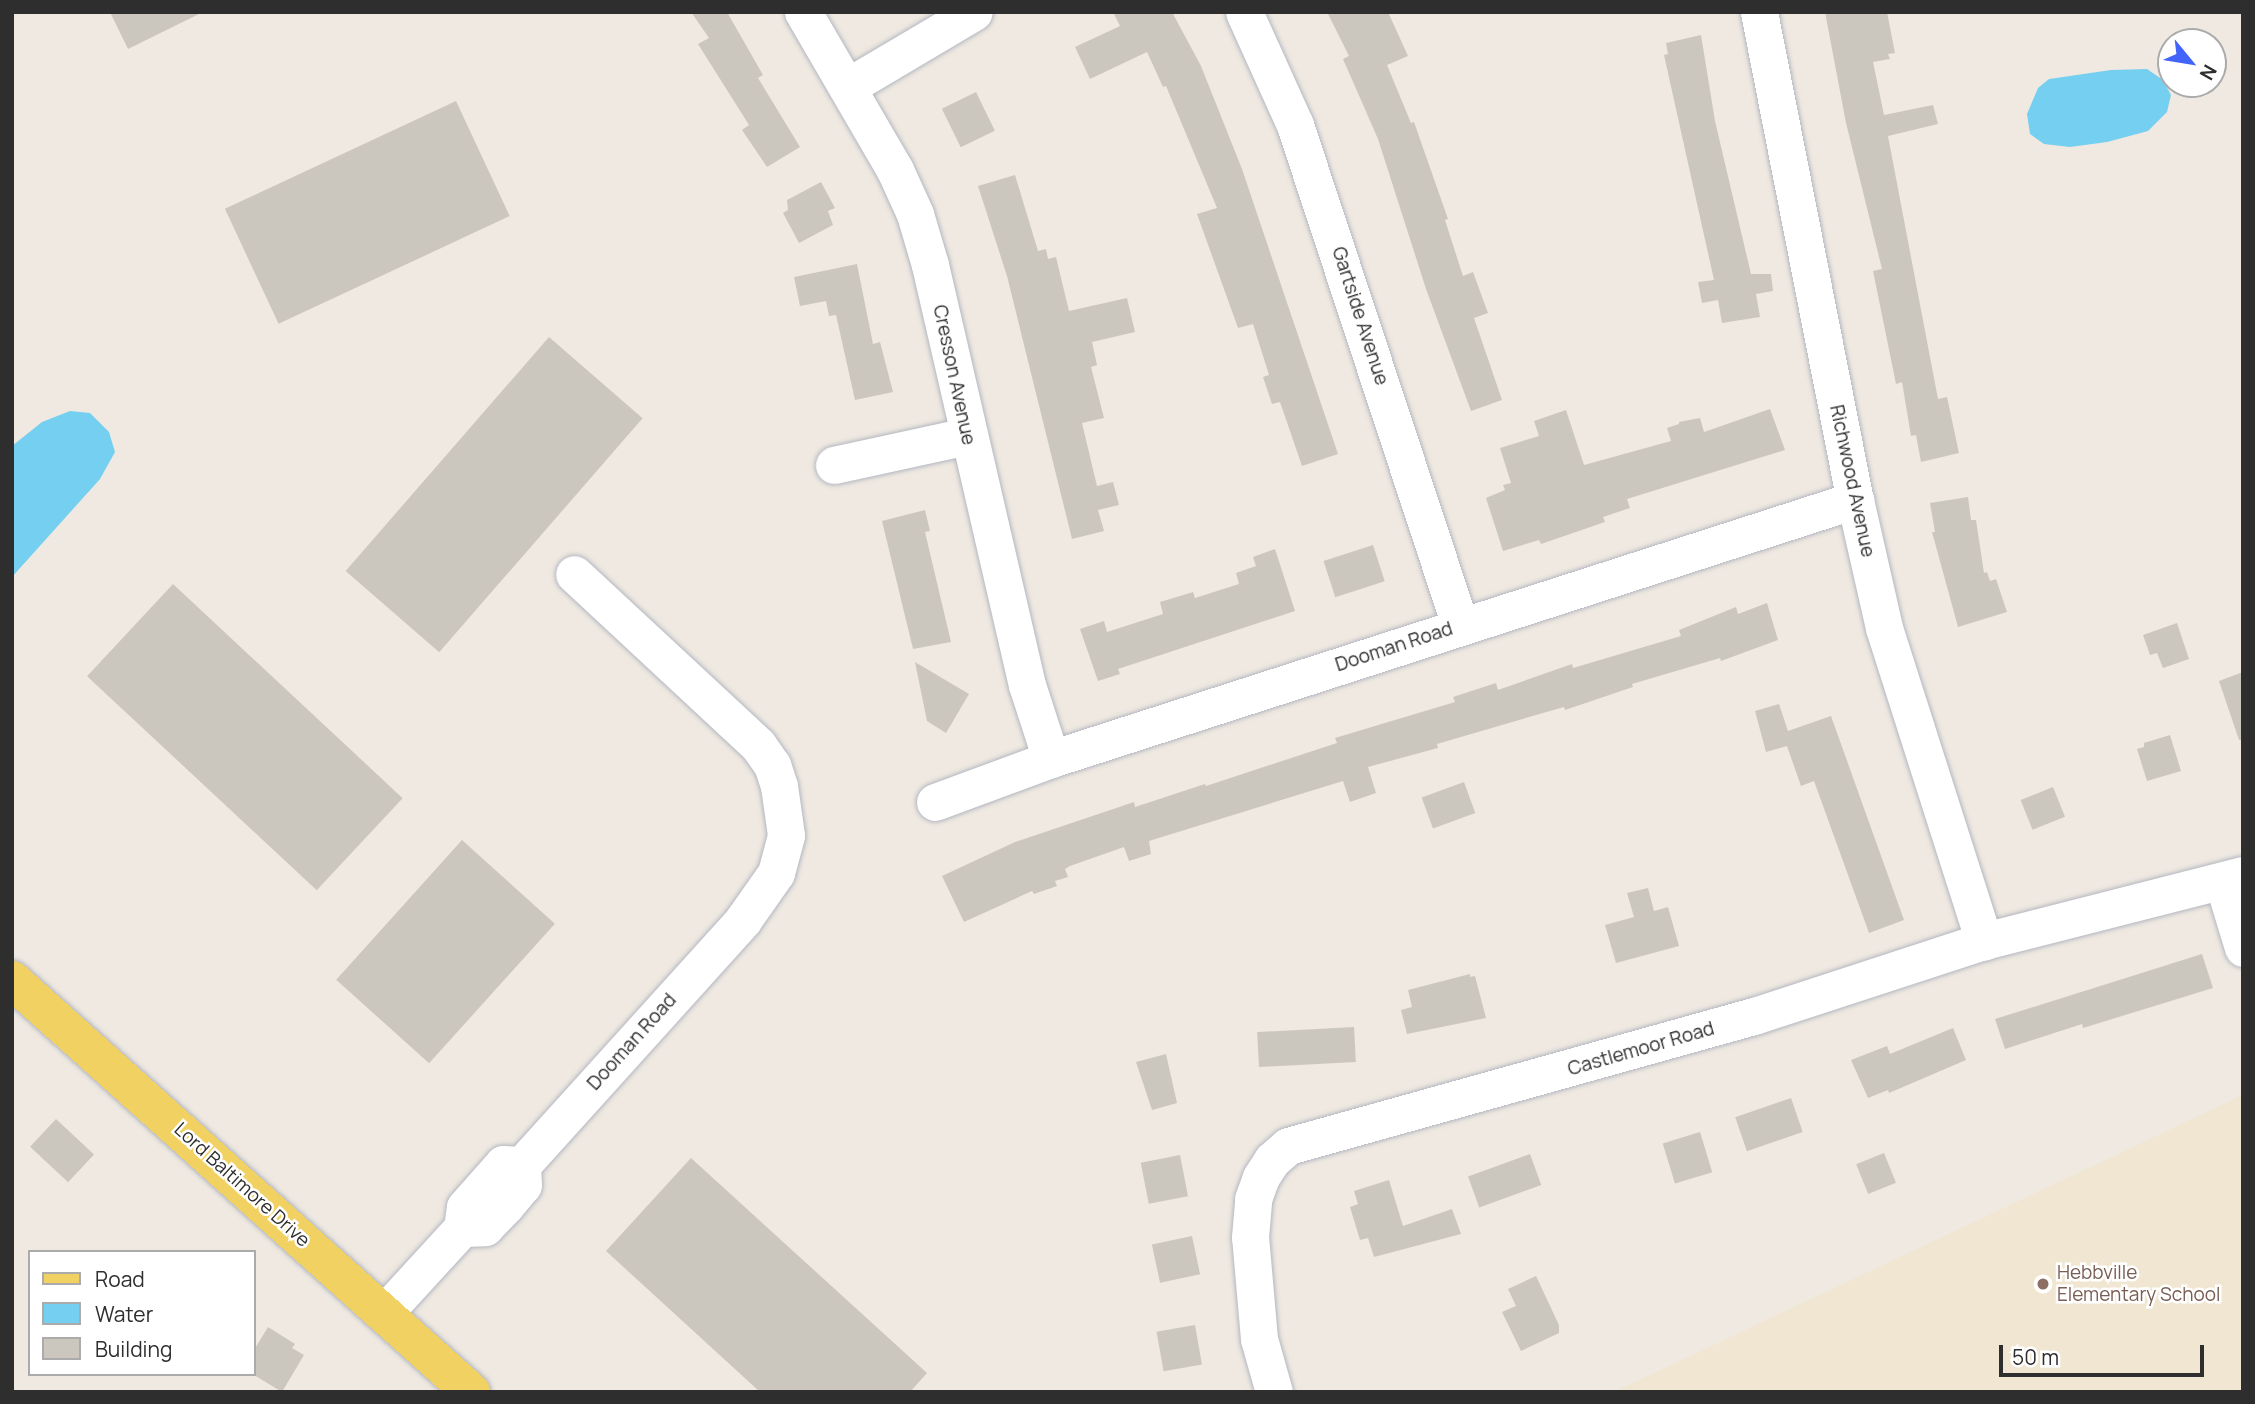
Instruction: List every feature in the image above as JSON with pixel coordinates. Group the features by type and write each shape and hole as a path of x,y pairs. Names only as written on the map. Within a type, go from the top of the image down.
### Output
{"main road":[{"name":"Lord Baltimore Drive","path":"12,980 471,1392"}],"street":[{"name":"Cresson Avenue","path":"803,12 895,170 915,214 930,265 967,436 1027,685 1051,759"},
{"path":"847,87 974,12"},
{"name":"Gartside Avenue","path":"1244,12 1276,78 1324,207 1460,625"},
{"name":"Richwood Avenue","path":"1759,12 1855,500 1884,628 1984,941"},
{"path":"834,465 967,436"},
{"name":"Dooman Road","path":"935,802 1051,759 1460,625 1855,500"},
{"name":"Dooman Road","path":"385,1312 462,1228 464,1207 503,1164 522,1165 743,920 776,873 786,835 784,809 772,765 758,745 574,574"},
{"path":"2233,878 2243,948"},
{"name":"Castlemoor Road","path":"1274,1392 1259,1339 1250,1237 1253,1199 1261,1177 1272,1160 1288,1146 1754,1016 1984,941 2233,878"}],"shaded area":[{"name":"Hebbville Elementary School","path":"2243,1095 2243,1392 1614,1392 1648,1376"}],"water":[{"path":"2147,69 2157,76 2157,98 2170,98 2167,112 2148,131 2107,142 2070,147 2044,144 2030,134 2027,114 2038,88 2049,79 2111,70"},
{"path":"70,411 90,413 109,432 115,452 100,479 12,577 12,446 42,422"}],"building":[{"path":"110,12 203,12 128,49"},
{"path":"691,12 727,12 763,75 758,78 800,147 767,167 742,130 749,125 698,44 709,38"},
{"path":"1113,12 1172,12 1201,66 1242,169 1338,454 1302,466 1280,402 1272,404 1263,377 1269,375 1253,324 1238,328 1197,214 1217,208 1166,86 1163,87 1147,52 1090,79 1075,47 1120,26"},
{"path":"1327,12 1388,12 1408,56 1387,65 1411,123 1414,122 1448,219 1445,220 1463,276 1473,272 1488,313 1474,318 1502,400 1471,411 1426,289 1378,139 1343,59 1349,56"},
{"path":"1825,12 1887,12 1895,53 1888,54 1890,59 1873,62 1884,115 1933,105 1938,124 1888,136 1938,399 1947,397 1959,453 1921,462 1916,435 1911,436 1902,382 1896,384 1873,271 1882,269 1846,123"},
{"path":"1701,35 1715,121 1751,274 1771,274 1773,291 1756,294 1760,317 1722,323 1718,300 1702,303 1698,282 1714,280 1664,55 1668,54 1666,43"},
{"path":"976,92 995,131 961,147 942,109"},
{"path":"456,101 510,216 279,324 225,209"},
{"path":"1015,175 1038,251 1046,249 1048,259 1056,257 1069,311 1127,298 1135,332 1092,342 1097,365 1091,367 1104,418 1082,423 1097,486 1113,482 1119,505 1098,510 1104,531 1072,539 1007,276 978,186"},
{"path":"821,182 835,208 828,211 833,225 799,243 783,213 788,210 787,200"},
{"path":"857,264 873,344 880,342 893,392 855,400 836,315 829,316 826,301 800,306 794,277"},
{"path":"549,337 643,418 439,652 346,571"},
{"path":"1770,409 1785,450 1627,499 1630,508 1603,517 1605,522 1541,544 1539,540 1503,551 1486,498 1505,490 1503,485 1511,483 1500,448 1539,436 1534,421 1566,410 1584,465 1671,441 1667,428 1679,422 1700,418 1704,432"},
{"path":"1968,497 1971,520 1976,520 1984,573 1987,572 1990,581 1996,579 2007,612 1958,627 1932,532 1935,532 1930,503"},
{"path":"925,510 930,531 925,532 951,642 913,649 882,521"},
{"path":"1373,545 1385,581 1335,597 1324,561"},
{"path":"1275,549 1295,611 1118,669 1120,674 1098,681 1080,629 1104,621 1107,632 1163,614 1160,602 1193,592 1195,598 1239,584 1236,573 1256,566 1253,557"},
{"path":"173,584 403,798 317,890 87,676"},
{"path":"1767,603 1778,640 1721,661 1720,658 1632,684 1633,687 1565,710 1564,707 1543,713 1437,744 1438,748 1368,767 1376,793 1350,802 1343,781 1149,841 1151,854 1129,861 1124,847 1070,866 1065,869 1068,877 1055,881 1057,886 1034,894 1032,891 964,922 942,876 1015,842 1134,802 1135,807 1205,784 1206,786 1337,743 1335,738 1455,702 1453,697 1496,683 1498,690 1572,664 1573,668 1681,636 1679,630 1736,607 1738,614"},
{"path":"2177,623 2189,659 2163,668 2157,653 2150,655 2143,635"},
{"path":"915,662 969,694 946,733 927,721"},
{"path":"2243,672 2243,740 2239,740 2219,681"},
{"path":"1779,704 1788,731 1831,716 1904,920 1869,933 1814,781 1801,786 1787,746 1766,752 1755,711"},
{"path":"2170,735 2181,771 2147,781 2137,749 2144,747 2144,743"},
{"path":"1464,782 1475,813 1433,828 1422,797"},
{"path":"2053,787 2065,817 2033,830 2021,800"},
{"path":"462,840 555,924 429,1063 336,980"},
{"path":"1648,888 1654,911 1668,907 1679,946 1616,963 1605,925 1634,917 1627,893"},
{"path":"2202,954 2213,988 2083,1028 2082,1024 2005,1049 1995,1019"},
{"path":"1470,974 1470,977 1475,976 1486,1018 1407,1034 1401,1010 1412,1007 1408,990"},
{"path":"1354,1027 1356,1062 1259,1067 1257,1032"},
{"path":"1953,1028 1966,1060 1889,1093 1888,1090 1868,1098 1851,1060 1887,1046 1890,1054"},
{"path":"1166,1054 1177,1103 1152,1110 1136,1062"},
{"path":"1791,1098 1803,1132 1747,1151 1735,1117"},
{"path":"56,1119 94,1154 68,1182 30,1147"},
{"path":"1700,1132 1712,1172 1675,1184 1663,1143"},
{"path":"1884,1153 1896,1183 1868,1194 1856,1164"},
{"path":"1530,1154 1541,1185 1479,1208 1468,1177"},
{"path":"1180,1155 1188,1196 1149,1204 1141,1163"},
{"path":"691,1158 927,1373 910,1392 760,1392 606,1251"},
{"path":"1389,1180 1403,1226 1452,1209 1461,1234 1374,1257 1368,1238 1360,1240 1350,1207 1358,1204 1354,1191"},
{"path":"1192,1236 1200,1274 1160,1283 1152,1245"},
{"path":"1536,1276 1559,1325 1559,1333 1521,1351 1502,1312 1516,1306 1508,1289"},
{"path":"1195,1325 1202,1364 1164,1371 1157,1332"},
{"path":"268,1327 295,1344 292,1348 304,1355 282,1392 256,1376 256,1347"}],"place":[{"name":"Hebbville Elementary School","path":"2043,1284"}]}
